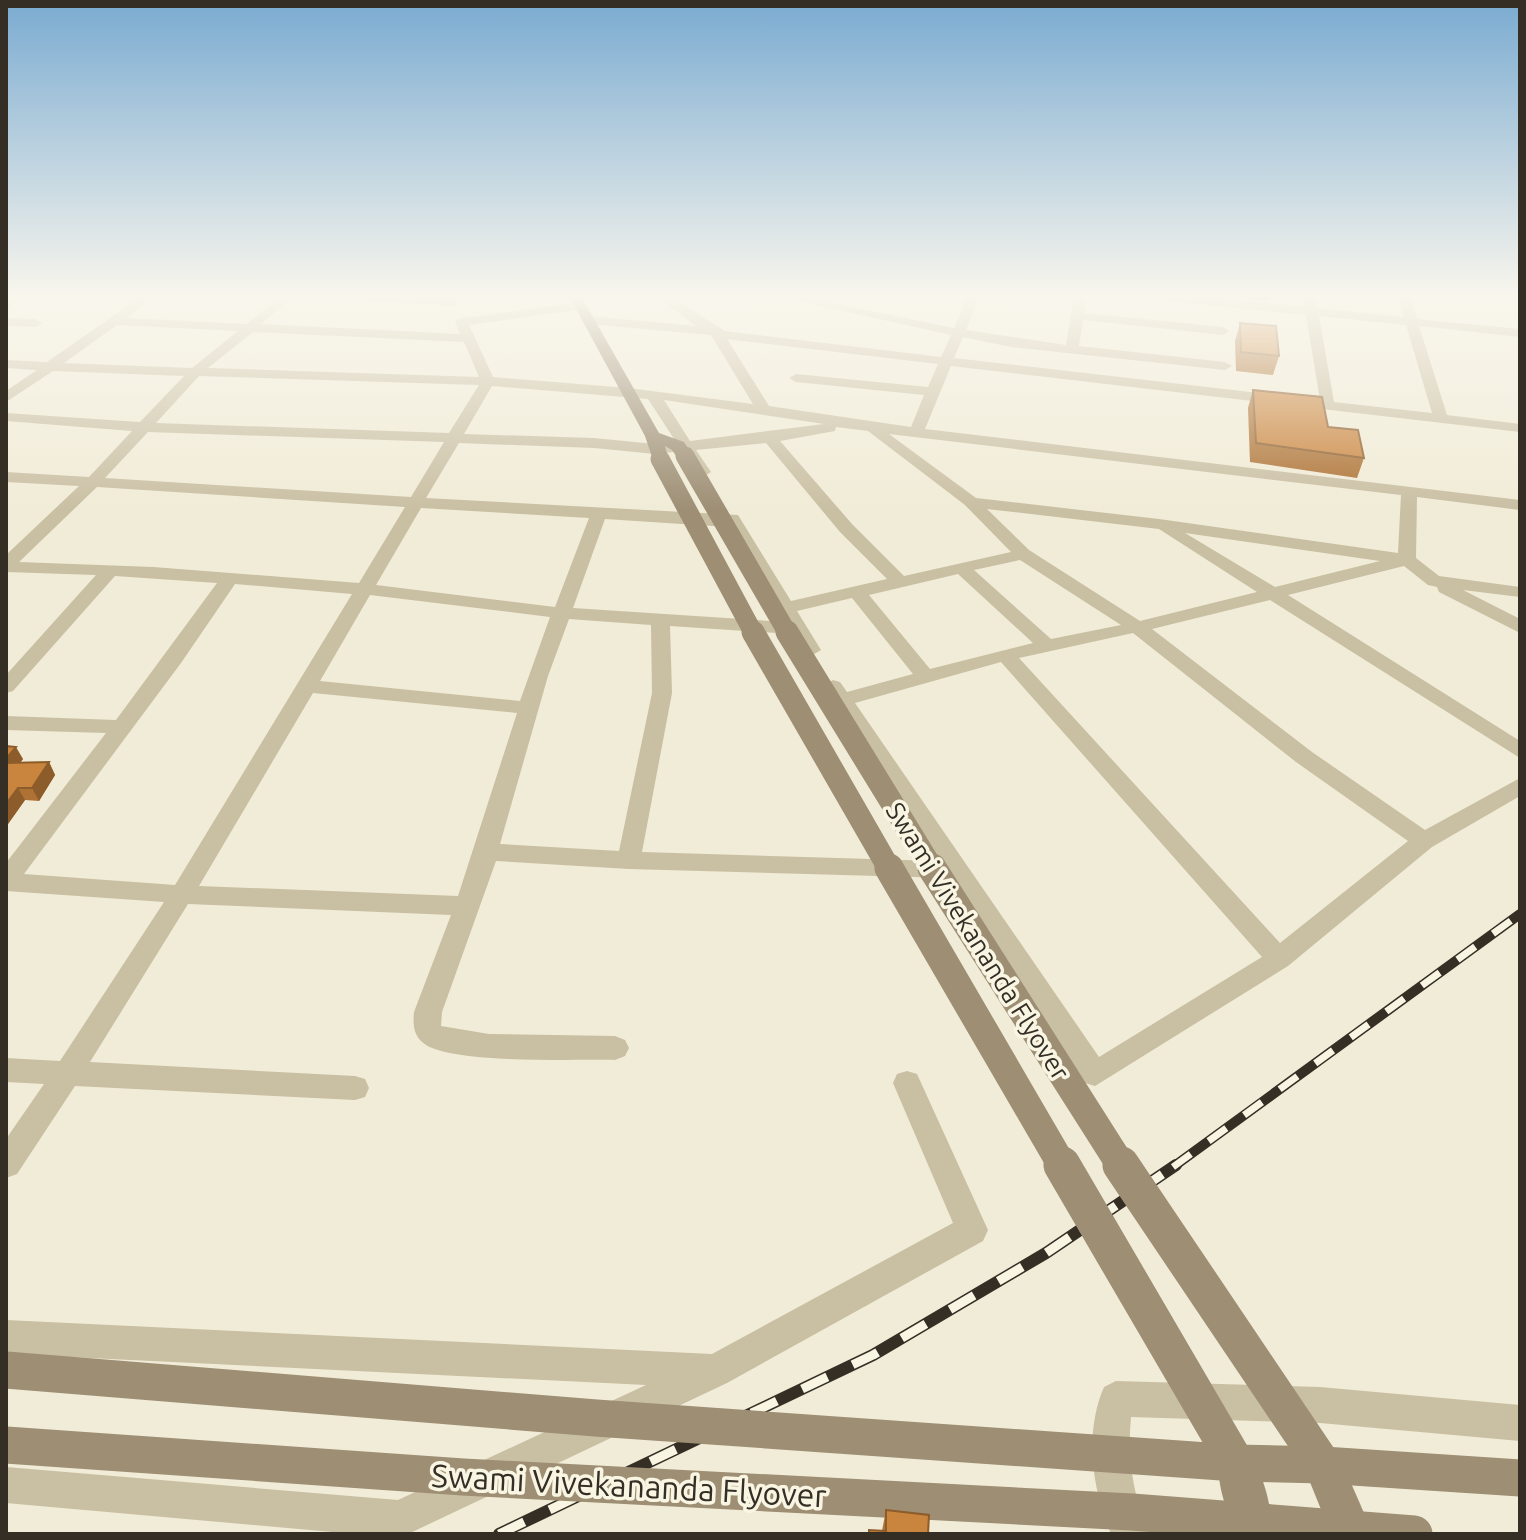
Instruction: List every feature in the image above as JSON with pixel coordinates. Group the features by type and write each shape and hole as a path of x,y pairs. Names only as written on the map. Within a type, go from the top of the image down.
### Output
{"main road":[{"path":"616,368 670,449"},
{"name":"Swami Vivekananda Flyover","path":"670,449 791,700 1236,1463 1252,1522"},
{"name":"Swami Vivekananda Flyover","path":"670,449 1100,1135 1323,1465 1350,1529"},
{"path":"6,1370 596,1418 1236,1463 1323,1465 1520,1478"},
{"name":"Swami Vivekananda Flyover","path":"6,1445 463,1477 1132,1512 1414,1534"}],"street":[{"path":"6,398 47,368"},
{"path":"66,368 488,381 630,392 764,410 874,430 916,432 1520,505"},
{"path":"6,566 93,482 200,368"},
{"path":"482,368 488,381"},
{"path":"738,368 764,410"},
{"path":"916,432 943,368"},
{"path":"987,368 1520,428"},
{"path":"1225,368 1227,396"},
{"path":"1321,368 1328,406"},
{"path":"1426,368 1441,420"},
{"path":"796,378 932,392"},
{"path":"6,1164 69,1074 308,686 362,589 488,381"},
{"path":"653,395 670,449 734,522 842,700 1095,1074 1279,959 1424,841 1520,786"},
{"path":"6,417 145,427 594,443 670,449 770,438 847,425"},
{"path":"874,430 971,502 1023,554 1137,627 1304,757 1424,841"},
{"path":"770,438 846,528 900,582"},
{"path":"6,477 734,522"},
{"path":"1407,560 1409,490"},
{"path":"971,502 1159,524 1407,560 1434,581 1520,627"},
{"path":"598,515 528,708 486,852 426,1025 432,1035 442,1041 468,1045 615,1048"},
{"path":"1159,524 1362,648 1520,751"},
{"path":"786,608 1023,554"},
{"path":"842,700 1005,655 1137,627 1407,560"},
{"path":"6,566 362,589 561,613 798,629"},
{"path":"960,568 1047,646"},
{"path":"6,687 110,571"},
{"path":"6,881 119,727 174,659 229,579"},
{"path":"1434,581 1520,592"},
{"path":"857,592 927,679"},
{"path":"629,860 662,693 660,622"},
{"path":"1005,655 1279,959"},
{"path":"308,686 528,708"},
{"path":"6,723 119,727"},
{"path":"486,852 957,871"},
{"path":"6,881 179,894 466,906"},
{"path":"6,1070 355,1088"},
{"path":"6,1485 399,1519 715,1371 972,1230 907,1083"},
{"path":"6,1337 715,1371"},
{"path":"1130,1534 1110,1473 1109,1438 1116,1399 1320,1405 1520,1423"}],"building":[{"path":"1253,390 1322,397 1328,427 1358,430 1364,458 1256,443"},
{"path":"6,746 16,747 6,759"},
{"path":"49,762 32,788 18,788 6,804 6,763"},
{"path":"886,1510 929,1515 928,1534 869,1534 869,1530 886,1531"}],"railway":[{"path":"1173,1167 1520,914"},
{"path":"499,1534 873,1355 1046,1253 1176,1165"}]}
